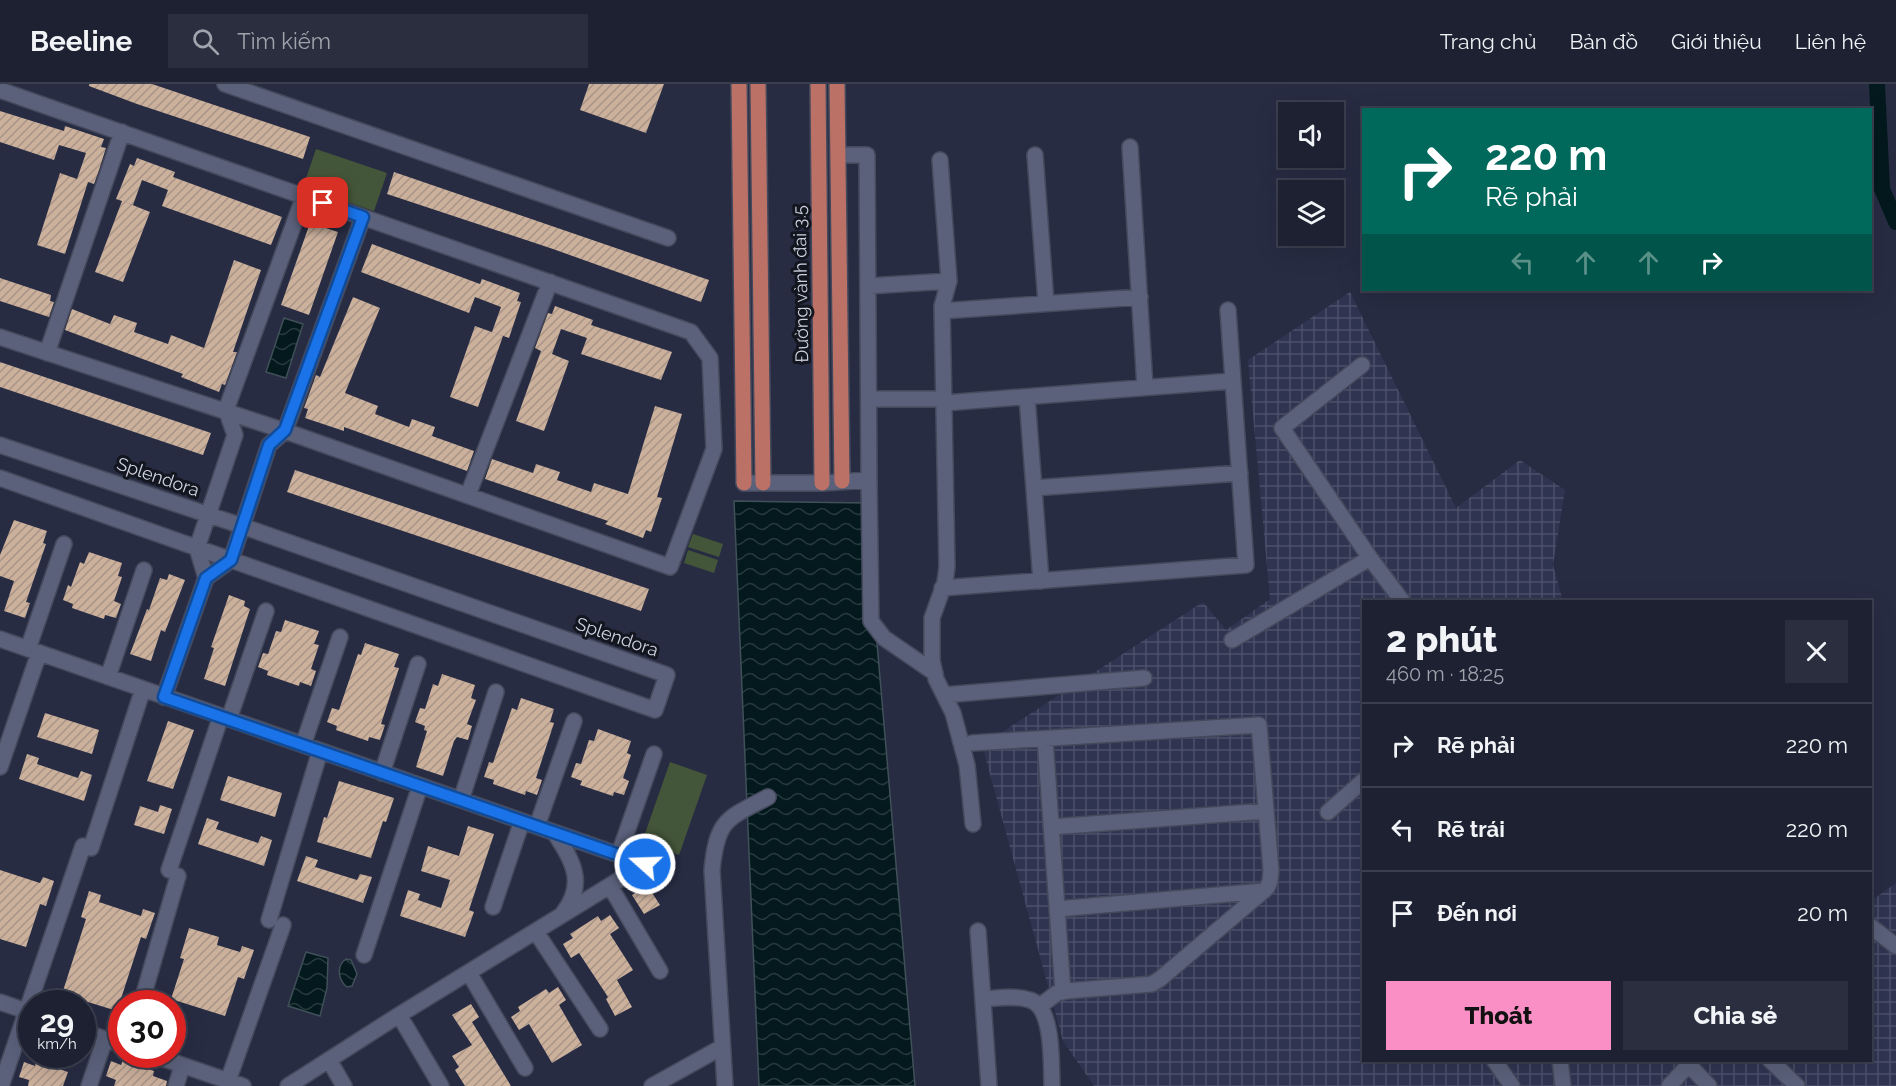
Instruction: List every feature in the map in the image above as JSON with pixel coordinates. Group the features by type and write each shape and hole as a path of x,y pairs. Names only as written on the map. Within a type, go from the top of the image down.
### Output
{"main road":[{"path":"740,84 744,483"},
{"path":"758,84 763,483"},
{"name":"Đường vành đai 3.5","path":"818,84 822,483"},
{"name":"Đường vành đai 3.5","path":"837,84 842,481"}],"street":[{"path":"225,84 668,238"},
{"path":"0,90 691,332 710,358 714,448 670,567 285,430 0,337"},
{"path":"47,353 122,132"},
{"path":"1130,147 1145,387"},
{"path":"838,155 867,155 871,621 884,638 935,673"},
{"path":"1035,155 1046,303"},
{"path":"940,160 949,281 942,310 947,567 932,618 931,641 935,673 953,713 967,765 973,824"},
{"path":"206,578 197,548 235,435 226,411 303,196"},
{"path":"164,697 206,578 231,560 269,445 285,430 363,217"},
{"path":"868,286 949,281"},
{"path":"468,495 550,282"},
{"path":"942,310 1140,297"},
{"path":"942,588 1246,565 1228,310"},
{"path":"1362,365 1282,428 1370,558 1402,600"},
{"path":"869,399 944,401 1027,397 1232,381"},
{"path":"1027,397 1041,581"},
{"name":"Splendora","path":"0,445 242,526 667,675 655,710 0,478"},
{"path":"1034,488 1240,473"},
{"path":"744,483 822,483 869,480"},
{"path":"0,767 64,544"},
{"path":"1232,640 1370,558"},
{"path":"108,677 144,570"},
{"path":"145,990 174,873 225,718 266,611"},
{"path":"303,745 340,637"},
{"path":"0,639 645,864 288,1086"},
{"path":"382,773 418,664"},
{"path":"944,695 1144,678"},
{"path":"37,990 143,689"},
{"path":"461,800 496,692"},
{"path":"493,907 574,721"},
{"path":"972,743 1259,725 1271,870 1269,886 1161,980 1152,984 1057,993 1040,1006"},
{"path":"1045,739 1063,992"},
{"path":"186,1067 236,1083 320,751"},
{"path":"618,855 654,754"},
{"path":"1328,812 1362,782"},
{"path":"364,955 420,786"},
{"path":"725,1086 712,870 714,844 719,831 736,814 768,797"},
{"path":"1051,827 1266,811"},
{"path":"551,922 564,912 573,897 576,880 573,864 554,832"},
{"path":"610,886 660,971"},
{"path":"1057,909 1264,891"},
{"path":"1872,928 1896,946"},
{"path":"978,931 989,1086"},
{"path":"536,932 600,1029"},
{"path":"469,973 525,1068"},
{"path":"983,999 1016,998 1031,1000 1040,1006 1048,1022 1052,1086"},
{"path":"0,1002 18,1008"},
{"path":"399,1015 441,1086"},
{"path":"96,1036 108,1040"},
{"path":"89,1086 105,1039"},
{"path":"1,1086 18,1041"},
{"path":"652,1086 722,1047"},
{"path":"329,1060 344,1086"},
{"path":"1495,1062 1512,1086"},
{"path":"1560,1062 1563,1086"},
{"path":"1772,1062 1797,1086"},
{"path":"1669,1086 1691,1063 1709,1086"},
{"path":"176,1086 181,1068"}],"shaded area":[{"path":"1350,292 1456,508 1520,460 1565,490 1553,565 1563,600 1362,600 1362,1062 1872,1062 1872,900 1896,883 1896,1086 1094,1086 1063,1041 982,745 1203,602 1226,630 1270,599 1248,360"}],"green space":[{"path":"316,149 387,173 374,211 303,187"},
{"path":"693,534 723,544 719,557 688,547"},
{"path":"688,550 718,560 714,573 684,563"},
{"path":"670,762 707,775 679,855 642,842"}],"water":[{"path":"284,318 303,324 286,378 266,372"},
{"path":"734,501 865,503 915,1086 759,1086"},
{"path":"306,952 328,958 327,988 320,1016 288,1006"},
{"path":"346,959 351,960 357,974 352,986 347,987 339,973"}],"building":[{"path":"89,84 152,84 310,137 303,159 137,104 89,86"},
{"path":"589,84 664,84 646,133 580,110"},
{"path":"0,111 64,131 65,126 104,139 101,147 106,148 99,170 94,184 88,182 65,254 37,245 60,173 77,179 86,153 59,145 54,160 0,142"},
{"path":"137,158 175,172 173,177 282,217 271,245 162,206 168,190 142,180 133,205 125,202 150,212 123,282 95,272 122,201 116,199 130,164 134,166"},
{"path":"394,172 709,280 701,302 553,249 387,194"},
{"path":"310,223 338,232 309,315 281,305"},
{"path":"372,244 480,284 482,279 520,293 517,301 521,302 509,338 492,332 501,307 475,297 469,313 361,272"},
{"path":"234,260 261,270 233,352 237,352 225,385 222,384 219,392 181,377 183,374 65,330 72,309 110,324 114,315 137,323 134,332 168,344 171,335 204,348"},
{"path":"0,278 51,295 50,301 54,302 49,317 0,301"},
{"path":"353,297 380,308 345,393 378,406 375,414 409,427 412,419 435,427 432,436 474,451 467,471 344,427 344,431 305,418 308,409 304,408 316,375 320,377"},
{"path":"555,306 593,320 591,325 672,352 661,380 581,354 587,338 561,329 552,354 569,361 544,431 516,421 541,351 535,348 548,313 552,314"},
{"path":"475,326 503,336 478,407 450,397"},
{"path":"0,362 211,433 203,455 0,387"},
{"path":"655,406 682,414 657,497 662,498 651,532 646,530 643,538 605,524 608,521 485,479 492,459 533,473 536,464 560,472 557,480 591,492 594,483 628,494"},
{"path":"295,470 649,589 641,611 287,492"},
{"path":"14,520 47,531 43,543 46,544 26,602 30,603 25,618 4,611 14,581 0,576 0,555"},
{"path":"89,552 122,563 118,576 122,577 114,601 121,604 116,618 105,615 104,619 72,608 73,604 63,600 68,585 71,587 80,562 84,564"},
{"path":"169,574 185,580 165,632 161,630 151,661 130,654 160,578 167,580"},
{"path":"229,595 245,601 244,606 250,609 225,686 204,679 214,648 211,647"},
{"path":"285,620 319,631 314,644 319,645 311,669 316,671 311,686 300,682 299,686 267,675 268,671 258,667 263,653 268,654 276,631 281,632"},
{"path":"365,643 399,654 394,667 399,668 381,724 385,725 380,740 369,737 368,741 336,730 337,726 327,722 332,708 339,710 358,654 361,655"},
{"path":"442,674 475,685 471,698 476,700 467,724 472,726 468,740 457,737 454,741 443,776 416,767 427,731 424,730 425,726 415,722 420,708 425,709 433,684 438,686"},
{"path":"521,698 554,709 550,722 554,723 536,778 542,780 537,795 526,791 525,795 493,784 494,780 484,777 489,762 493,763 512,708 517,710"},
{"path":"45,713 99,730 92,754 37,737"},
{"path":"168,721 194,730 173,789 147,781"},
{"path":"598,729 631,741 627,753 631,755 623,778 629,781 624,795 614,792 613,796 580,785 582,781 571,777 576,763 581,764 589,740 594,741"},
{"path":"27,754 39,758 37,764 78,778 81,771 92,775 84,801 19,779"},
{"path":"228,776 282,793 275,817 220,800"},
{"path":"339,781 394,798 386,822 383,821 371,858 317,842 324,817 327,818"},
{"path":"160,805 172,809 164,834 134,825 140,806 158,812"},
{"path":"207,818 219,822 216,829 258,843 261,836 272,840 264,866 198,844"},
{"path":"468,826 494,834 469,910 474,912 465,937 400,916 408,890 420,894 418,900 441,908 450,880 421,871 428,846 459,856"},
{"path":"306,856 318,860 315,867 357,880 360,874 372,877 363,903 297,881"},
{"path":"0,870 40,883 43,877 54,881 46,906 40,904 26,947 0,939"},
{"path":"647,885 660,905 644,914 632,895"},
{"path":"89,891 101,895 99,902 141,916 143,909 155,913 146,939 141,937 124,990 108,990 108,1008 96,1005 96,990 63,990 86,919 81,917"},
{"path":"610,915 619,928 610,934 633,970 617,980 632,1007 615,1016 606,999 608,997 579,953 571,958 563,944 573,938 570,934 598,916 601,921"},
{"path":"189,928 219,937 217,945 240,952 242,946 254,950 244,979 238,977 225,1016 186,1004 186,990 174,990 184,959 180,958"},
{"path":"558,987 566,1000 559,1005 582,1045 552,1063 529,1024 519,1030 511,1017 520,1011 518,1007 546,989 549,993"},
{"path":"471,1004 479,1017 472,1022 511,1086 465,1086 455,1070 459,1067 452,1056 472,1045 452,1015"},
{"path":"22,1068 56,1068 68,1072 63,1086 28,1086 29,1080 19,1077"},
{"path":"109,1068 146,1068 154,1071 153,1076 167,1081 166,1086 114,1086 116,1080 106,1076"}],"waterway":[{"path":"1877,84 1882,189 1896,222"}],"route":[{"path":"323,203 363,217 285,430 269,445 231,560 206,578 164,697 645,864"}]}
